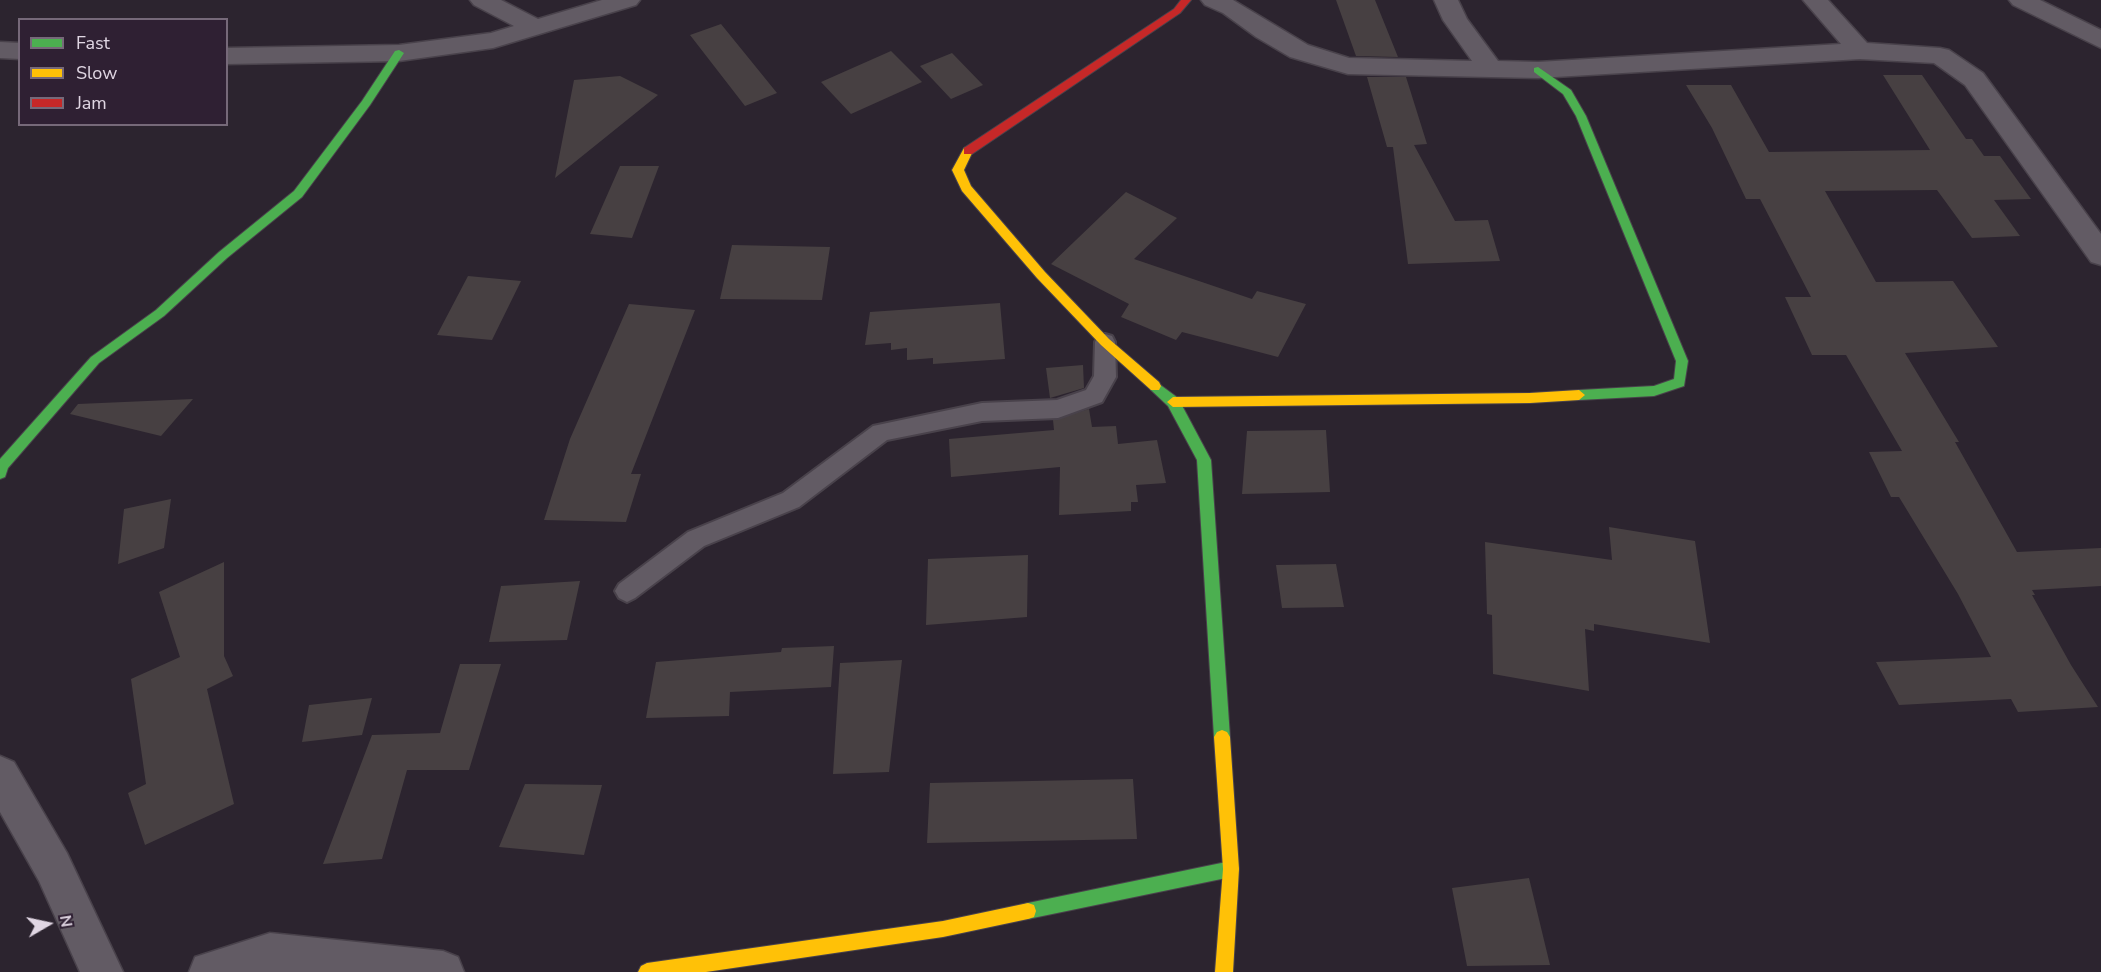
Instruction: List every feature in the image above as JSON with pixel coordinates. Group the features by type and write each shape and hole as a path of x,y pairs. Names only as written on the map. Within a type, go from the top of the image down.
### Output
{"street":[{"path":"482,0 537,28"},
{"path":"228,56 399,53 493,39 628,0"},
{"path":"1186,0 1177,11 966,153 958,170 966,188 1041,275 1105,342 1173,402 1204,460 1232,868 1224,972"},
{"path":"1213,0 1231,8 1265,32 1299,51 1348,66 1538,70 1860,51 1940,56 1974,79 2101,255"},
{"path":"1446,0 1455,20 1490,68"},
{"path":"1815,0 1860,51"},
{"path":"2021,0 2101,40"},
{"path":"0,50 18,51"},
{"path":"0,473 2,466 95,360 160,313 223,255 298,194 366,103 399,53"},
{"path":"1173,402 1530,398 1654,391 1680,382 1682,362 1581,116 1567,92 1538,70"},
{"path":"0,775 53,867 102,972"},
{"path":"647,972 943,929 1232,868"},
{"path":"210,972 270,954 443,972"}],"lane":[{"path":"627,591 696,539 790,500 881,432 982,412 1058,409 1094,396 1105,377 1105,342"}],"building":[{"path":"1336,0 1375,0 1398,57 1356,56"},
{"path":"721,24 777,93 745,106 690,35"},
{"path":"891,51 922,82 851,114 821,82"},
{"path":"952,53 983,85 951,99 920,66"},
{"path":"1883,75 1922,75 1966,139 1972,139 1984,156 2000,156 2031,199 1994,200 2020,236 1972,238 1937,190 1825,191 1876,282 1953,281 1998,347 1905,353 1959,442 1955,442 2017,552 2101,548 2101,586 2032,590 2035,595 2032,595 2071,665 2098,707 2018,712 2011,699 1899,705 1876,662 1991,657 1958,594 1899,497 1891,497 1869,452 1902,451 1846,355 1812,355 1785,297 1811,297 1760,199 1746,199 1712,128 1686,85 1731,85 1769,152 1930,150"},
{"path":"620,76 658,95 555,178 574,80"},
{"path":"1367,77 1406,77 1427,144 1414,145 1455,221 1488,220 1500,261 1408,264 1393,147 1387,147"},
{"path":"620,166 659,166 632,238 590,234"},
{"path":"1126,192 1177,218 1134,259 1252,299 1257,291 1306,304 1278,357 1182,332 1176,340 1121,317 1129,304 1051,264"},
{"path":"732,245 830,247 822,300 720,299"},
{"path":"468,276 521,281 492,340 437,335"},
{"path":"1000,303 1005,359 933,364 933,358 907,360 907,348 891,350 891,343 865,345 870,312"},
{"path":"629,304 695,310 631,474 641,474 626,522 544,520 570,439"},
{"path":"1083,365 1084,388 1050,398 1046,368"},
{"path":"193,399 161,436 70,414 78,404"},
{"path":"1089,409 1092,427 1116,426 1118,444 1157,440 1166,483 1136,485 1138,502 1131,502 1131,511 1059,515 1060,467 951,477 949,439 1054,430 1053,420"},
{"path":"1326,430 1330,492 1242,494 1247,431"},
{"path":"171,499 164,548 118,564 124,509"},
{"path":"1609,527 1695,541 1710,643 1594,624 1594,631 1585,629 1589,691 1493,674 1492,615 1487,614 1485,542 1612,560"},
{"path":"1028,555 1027,617 926,625 928,559"},
{"path":"224,562 224,656 233,676 207,689 234,804 145,845 128,793 146,784 131,679 180,657 159,592"},
{"path":"1336,564 1344,607 1282,608 1276,565"},
{"path":"580,581 567,640 489,642 501,586"},
{"path":"834,646 831,687 730,692 729,716 646,718 656,662 781,652 782,648"},
{"path":"902,660 889,772 833,774 840,663"},
{"path":"460,664 501,664 469,770 407,770 382,859 323,864 372,735 440,733"},
{"path":"372,698 362,735 302,742 309,705"},
{"path":"1133,779 1137,839 927,843 930,783"},
{"path":"525,784 602,785 584,855 499,847"},
{"path":"1529,878 1550,965 1467,966 1452,888"}],"traffic: fast":[{"path":"0,473 2,466 95,360 160,313 223,255 298,194 366,103 399,53"},
{"path":"1538,70 1567,92 1581,116 1682,361 1680,382 1654,391 1579,395"},
{"path":"1155,386 1173,402 1204,460 1222,737"},
{"path":"1028,911 1231,869"}],"traffic: slow":[{"path":"968,151 958,170 966,188 1041,275 1105,342 1155,386"},
{"path":"1173,402 1530,398 1579,395"},
{"path":"1222,737 1231,869 1224,972"},
{"path":"647,972 943,929 1028,911"}],"traffic: jam":[{"path":"968,151 1177,11 1186,0"}]}
